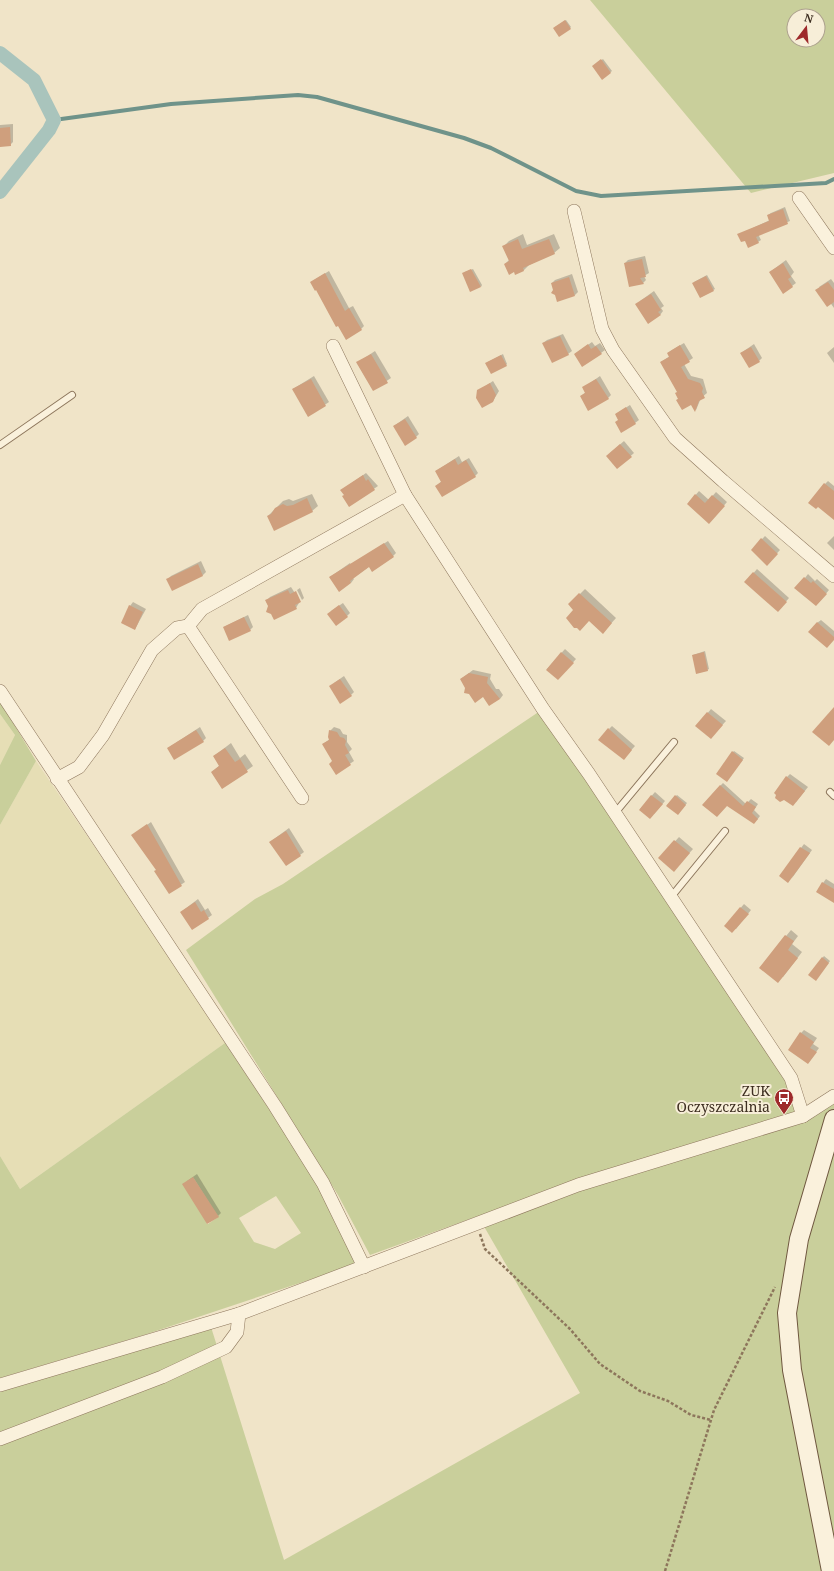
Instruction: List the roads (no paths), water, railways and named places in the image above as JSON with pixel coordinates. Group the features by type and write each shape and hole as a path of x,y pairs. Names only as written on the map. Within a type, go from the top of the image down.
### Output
{"street":[{"path":"799,198 834,248"},
{"path":"574,211 602,329 613,350 676,438 722,481 834,576"},
{"path":"332,346 405,495 543,709 671,897 791,1078 803,1116"},
{"path":"57,779 79,767 103,735 152,650 177,628 188,626 202,608 405,495"},
{"path":"188,626 302,798"},
{"path":"0,691 275,1106 323,1183 364,1268"},
{"path":"0,1385 239,1314 364,1268 578,1185 803,1116 834,1096"},
{"path":"830,1571 792,1370 787,1313 799,1239 834,1119"},
{"path":"0,1439 162,1377 226,1346 237,1332 239,1314"}],"lane":[{"path":"0,444 72,395"},
{"path":"615,814 674,742"},
{"path":"671,897 725,831"}],"waterway":[{"path":"0,53 34,80 54,120 49,130 0,192"},
{"path":"54,120 171,104 298,95 317,97 464,138 491,148 576,191 601,196 826,183 834,179"}],"place":[{"name":"ZUK Oczyszczalnia","path":"784,1115"}]}
